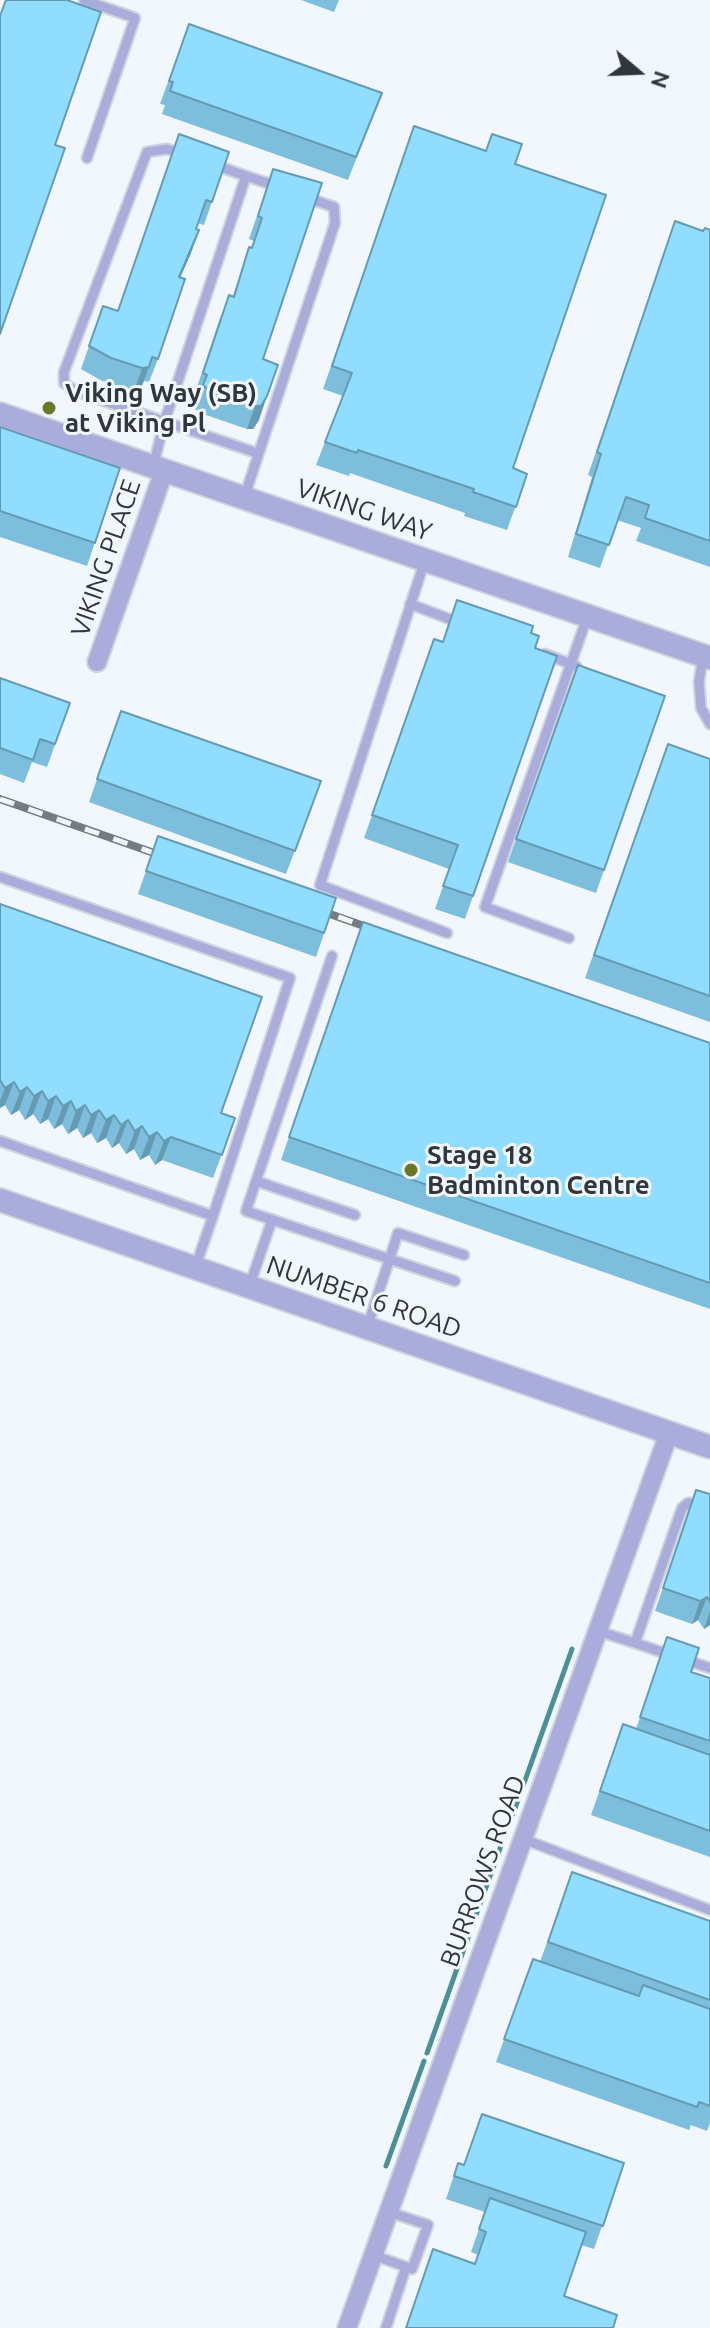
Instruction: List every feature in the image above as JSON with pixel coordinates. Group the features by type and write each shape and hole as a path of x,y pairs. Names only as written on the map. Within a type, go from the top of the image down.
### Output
{"street":[{"name":"VIKING WAY","path":"0,414 707,657"},
{"name":"VIKING PLACE","path":"97,662 158,469"},
{"name":"NUMBER 6 ROAD","path":"0,1200 710,1447"},
{"name":"BURROWS ROAD","path":"347,2328 669,1433"}],"lane":[{"path":"84,0 135,18 87,158"},
{"path":"193,158 167,149 147,152 64,372 64,383 75,391 257,453"},
{"path":"207,163 334,207 335,223 243,499"},
{"path":"158,469 164,423 246,176"},
{"path":"425,560 320,885 447,933"},
{"path":"410,604 469,626"},
{"path":"569,938 485,907 588,615"},
{"path":"527,648 585,669"},
{"path":"707,657 699,682 701,708 710,724"},
{"path":"0,877 290,978 195,1268"},
{"path":"332,956 246,1211 455,1281"},
{"path":"0,1141 213,1216"},
{"path":"256,1181 355,1215"},
{"path":"249,1287 272,1220"},
{"path":"367,1328 398,1233 464,1255"},
{"path":"635,1643 682,1508 688,1503 710,1505"},
{"path":"598,1631 710,1668"},
{"path":"523,1839 710,1910"},
{"path":"373,2255 412,2269 428,2225 389,2212"},
{"path":"386,2328 406,2267"}],"building":[{"path":"6,0 67,0 101,12 55,145 65,148 0,334 0,16"},
{"path":"189,24 382,93 356,157 170,91 173,82 169,81"},
{"path":"414,126 486,151 492,134 522,144 515,164 606,195 513,468 527,474 516,507 473,492 474,489 325,442 352,373 332,366"},
{"path":"179,134 229,152 212,202 206,200 196,229 199,230 179,277 185,279 158,359 152,357 149,367 142,368 111,358 89,346 103,306 118,311"},
{"path":"273,169 322,183 263,359 278,365 267,396 261,406 255,406 209,390 203,385 207,375 203,373 229,295 234,297 249,247 252,248 262,218 258,216"},
{"path":"675,221 703,231 705,228 710,230 710,541 645,518 649,505 626,497 609,545 576,534 601,454 597,452"},
{"path":"0,427 120,468 95,543 0,511"},
{"path":"457,600 533,626 531,633 539,636 535,648 557,656 473,896 443,886 458,845 372,815 434,639 443,642"},
{"path":"578,665 665,696 604,870 516,839"},
{"path":"0,678 70,703 55,744 40,739 33,760 0,748"},
{"path":"121,711 321,781 295,851 97,779"},
{"path":"668,744 710,759 710,996 594,955"},
{"path":"158,836 336,898 324,933 146,871"},
{"path":"0,904 262,997 221,1113 235,1118 222,1155 171,1137 164,1141 157,1132 149,1137 142,1126 135,1131 128,1120 121,1125 114,1115 106,1120 99,1110 91,1115 85,1105 76,1111 71,1101 63,1106 56,1096 48,1101 42,1091 34,1096 27,1087 20,1092 14,1082 5,1088 0,1080"},
{"path":"363,922 710,1043 710,1283 289,1137"},
{"path":"696,1490 710,1494 710,1602 707,1597 700,1601 663,1588"},
{"path":"667,1637 699,1648 691,1672 710,1678 710,1741 640,1717"},
{"path":"623,1724 710,1755 710,1831 600,1791"},
{"path":"572,1872 710,1921 710,2000 548,1942"},
{"path":"533,1959 639,1996 643,1985 710,2009 710,2106 699,2102 697,2107 504,2039"},
{"path":"482,2114 624,2163 603,2226 454,2176 458,2163 464,2165"},
{"path":"490,2198 586,2232 564,2296 617,2315 613,2328 406,2328 433,2249 475,2264 486,2232 479,2229"}],"waterway":[{"path":"513,1814 572,1649"},
{"path":"475,1918 502,1843"},
{"path":"427,2053 469,1935"},
{"path":"386,2166 424,2061"}],"railway":[{"path":"0,799 174,860"},
{"path":"310,907 381,932"}],"place":[{"name":"Viking Way (SB) at Viking Pl","path":"49,408"},
{"name":"Stage 18 Badminton Centre","path":"411,1170"}]}
